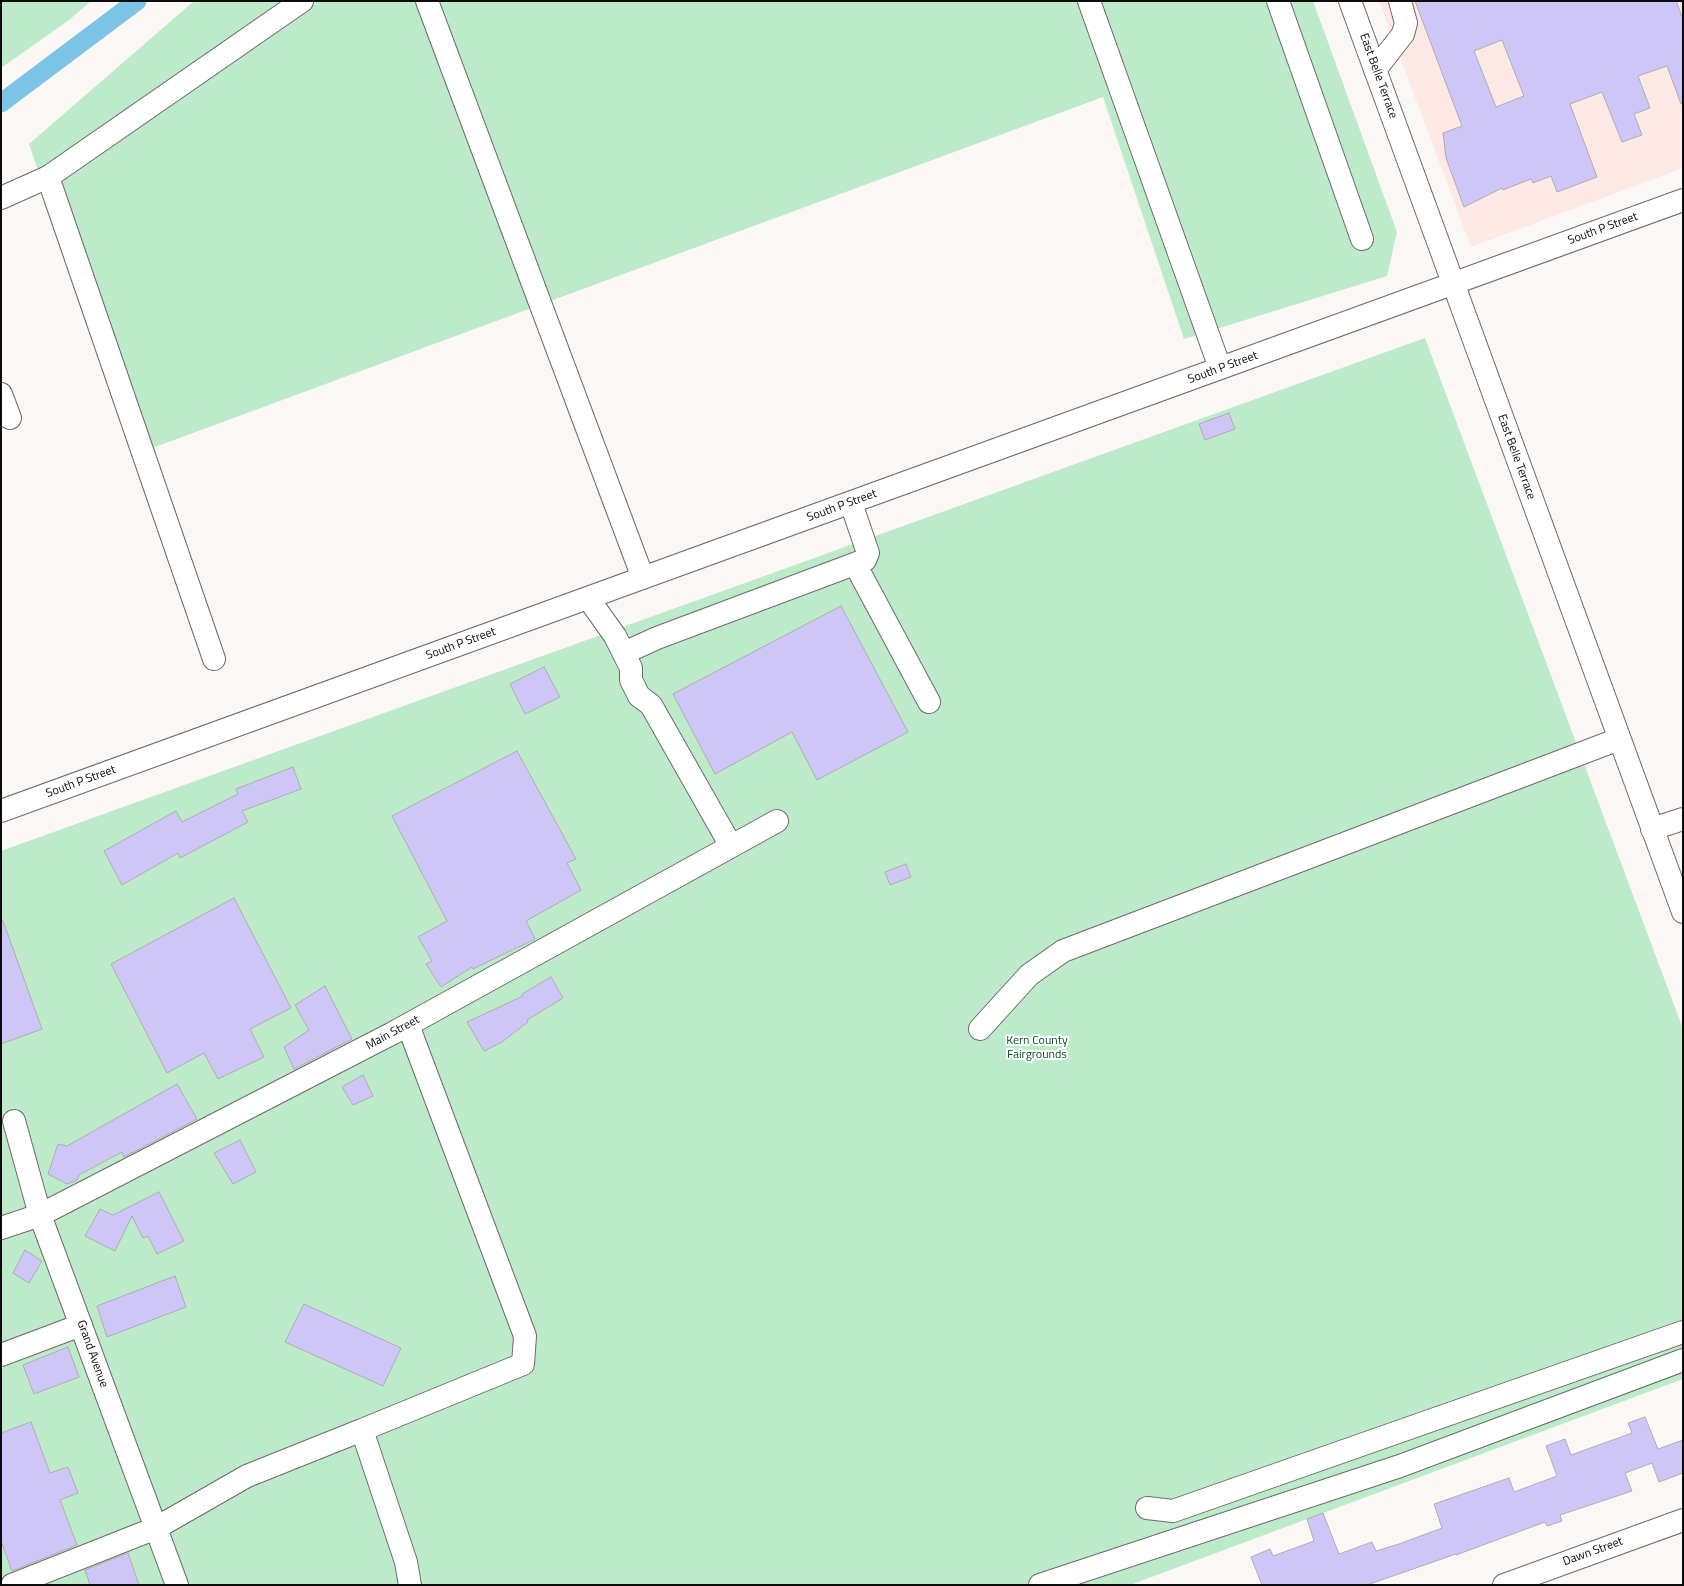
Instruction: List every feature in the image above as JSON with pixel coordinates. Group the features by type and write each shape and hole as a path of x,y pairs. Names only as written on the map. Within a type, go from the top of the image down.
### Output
{"street":[{"path":"1,198 48,177 302,1"},
{"path":"427,1 643,578"},
{"path":"1089,1 1220,368"},
{"path":"1278,1 1362,239"},
{"name":"East Belle Terrace","path":"1350,1 1683,912"},
{"path":"1375,70 1403,34 1406,23 1400,1"},
{"path":"48,177 214,659"},
{"name":"South P Street","path":"1,811 1683,200"},
{"path":"1,394 10,418"},
{"path":"628,661 658,638 865,560 868,553 851,503"},
{"path":"855,564 929,702"},
{"path":"588,598 615,636 628,661 631,680 639,696 651,705 731,846"},
{"path":"980,1029 1029,975 1063,951 1620,739"},
{"path":"1652,829 1683,819"},
{"name":"Main Street","path":"1,1228 40,1215 408,1025 777,821"},
{"path":"12,1585 156,1528 247,1476 523,1364 525,1336 408,1025"},
{"name":"Grand Avenue","path":"14,1121 40,1215 177,1585"},
{"path":"1,1355 81,1325"},
{"path":"1147,1508 1172,1511 1683,1332"},
{"path":"1040,1585 1400,1466 1683,1360"},
{"path":"362,1430 406,1562 410,1585"},
{"name":"Dawn Street","path":"1504,1585 1683,1520"}],"shaded area":[{"path":"1379,1 1683,1 1683,168 1471,247"}],"green space":[{"path":"1,1 91,1 69,20 1,68"},
{"path":"194,1 1313,1 1397,232 1387,276 1184,339 1103,97 136,454 29,144"},
{"name":"Kern County Fairgrounds","path":"1425,338 1683,1029 1683,1379 1130,1585 1,1585 1,851"}],"building":[{"path":"1415,1 1676,1 1683,19 1683,103 1681,104 1667,66 1638,76 1650,108 1634,114 1642,135 1622,142 1602,92 1570,104 1597,177 1557,192 1551,176 1533,183 1531,179 1503,190 1502,188 1464,207 1446,158 1443,133 1462,126","holes":["1502,40 1524,96 1496,107 1474,51"]},
{"path":"1229,413 1235,429 1205,440 1199,424"},
{"path":"841,606 908,732 817,780 792,732 715,774 673,694"},
{"path":"544,667 560,697 525,714 510,684"},
{"path":"517,751 576,859 567,863 581,890 526,921 535,939 473,969 472,967 441,987 426,964 432,961 418,937 447,921 392,816"},
{"path":"293,767 301,789 242,811 248,822 180,858 178,853 122,885 104,851 176,811 182,822 238,794 236,789"},
{"path":"906,864 911,877 890,885 885,872"},
{"path":"234,898 291,1008 250,1029 264,1057 218,1079 204,1053 167,1073 111,964"},
{"path":"1,921 3,921 42,1029 1,1044"},
{"path":"551,977 563,998 527,1020 528,1022 502,1042 484,1051 467,1022 523,996 522,994"},
{"path":"325,986 352,1039 294,1069 284,1047 309,1030 295,1005"},
{"path":"363,1075 373,1096 353,1105 342,1087"},
{"path":"177,1084 197,1119 124,1157 122,1152 79,1175 77,1180 67,1184 48,1174 58,1144 67,1146"},
{"path":"240,1140 256,1172 233,1184 214,1153"},
{"path":"159,1192 184,1241 157,1254 148,1236 143,1238 132,1216 115,1251 85,1236 100,1209 113,1215"},
{"path":"25,1250 42,1261 29,1283 13,1273"},
{"path":"175,1276 186,1307 107,1337 97,1306"},
{"path":"304,1304 401,1348 383,1386 285,1342"},
{"path":"68,1347 79,1377 34,1394 23,1365"},
{"path":"1645,1417 1658,1449 1683,1440 1683,1473 1659,1482 1652,1463 1625,1473 1632,1491 1560,1515 1562,1521 1547,1526 1545,1522 1367,1585 1262,1585 1251,1557 1270,1549 1273,1556 1314,1541 1307,1519 1323,1513 1339,1554 1372,1542 1376,1551 1442,1528 1434,1504 1509,1478 1514,1492 1557,1476 1546,1446 1565,1439 1571,1455 1632,1433 1628,1423"},
{"path":"31,1422 50,1473 68,1467 78,1493 60,1500 77,1545 12,1571 1,1541 1,1433"},
{"path":"128,1553 139,1585 90,1585 85,1570"}],"waterway":[{"path":"1,103 137,1"}]}
